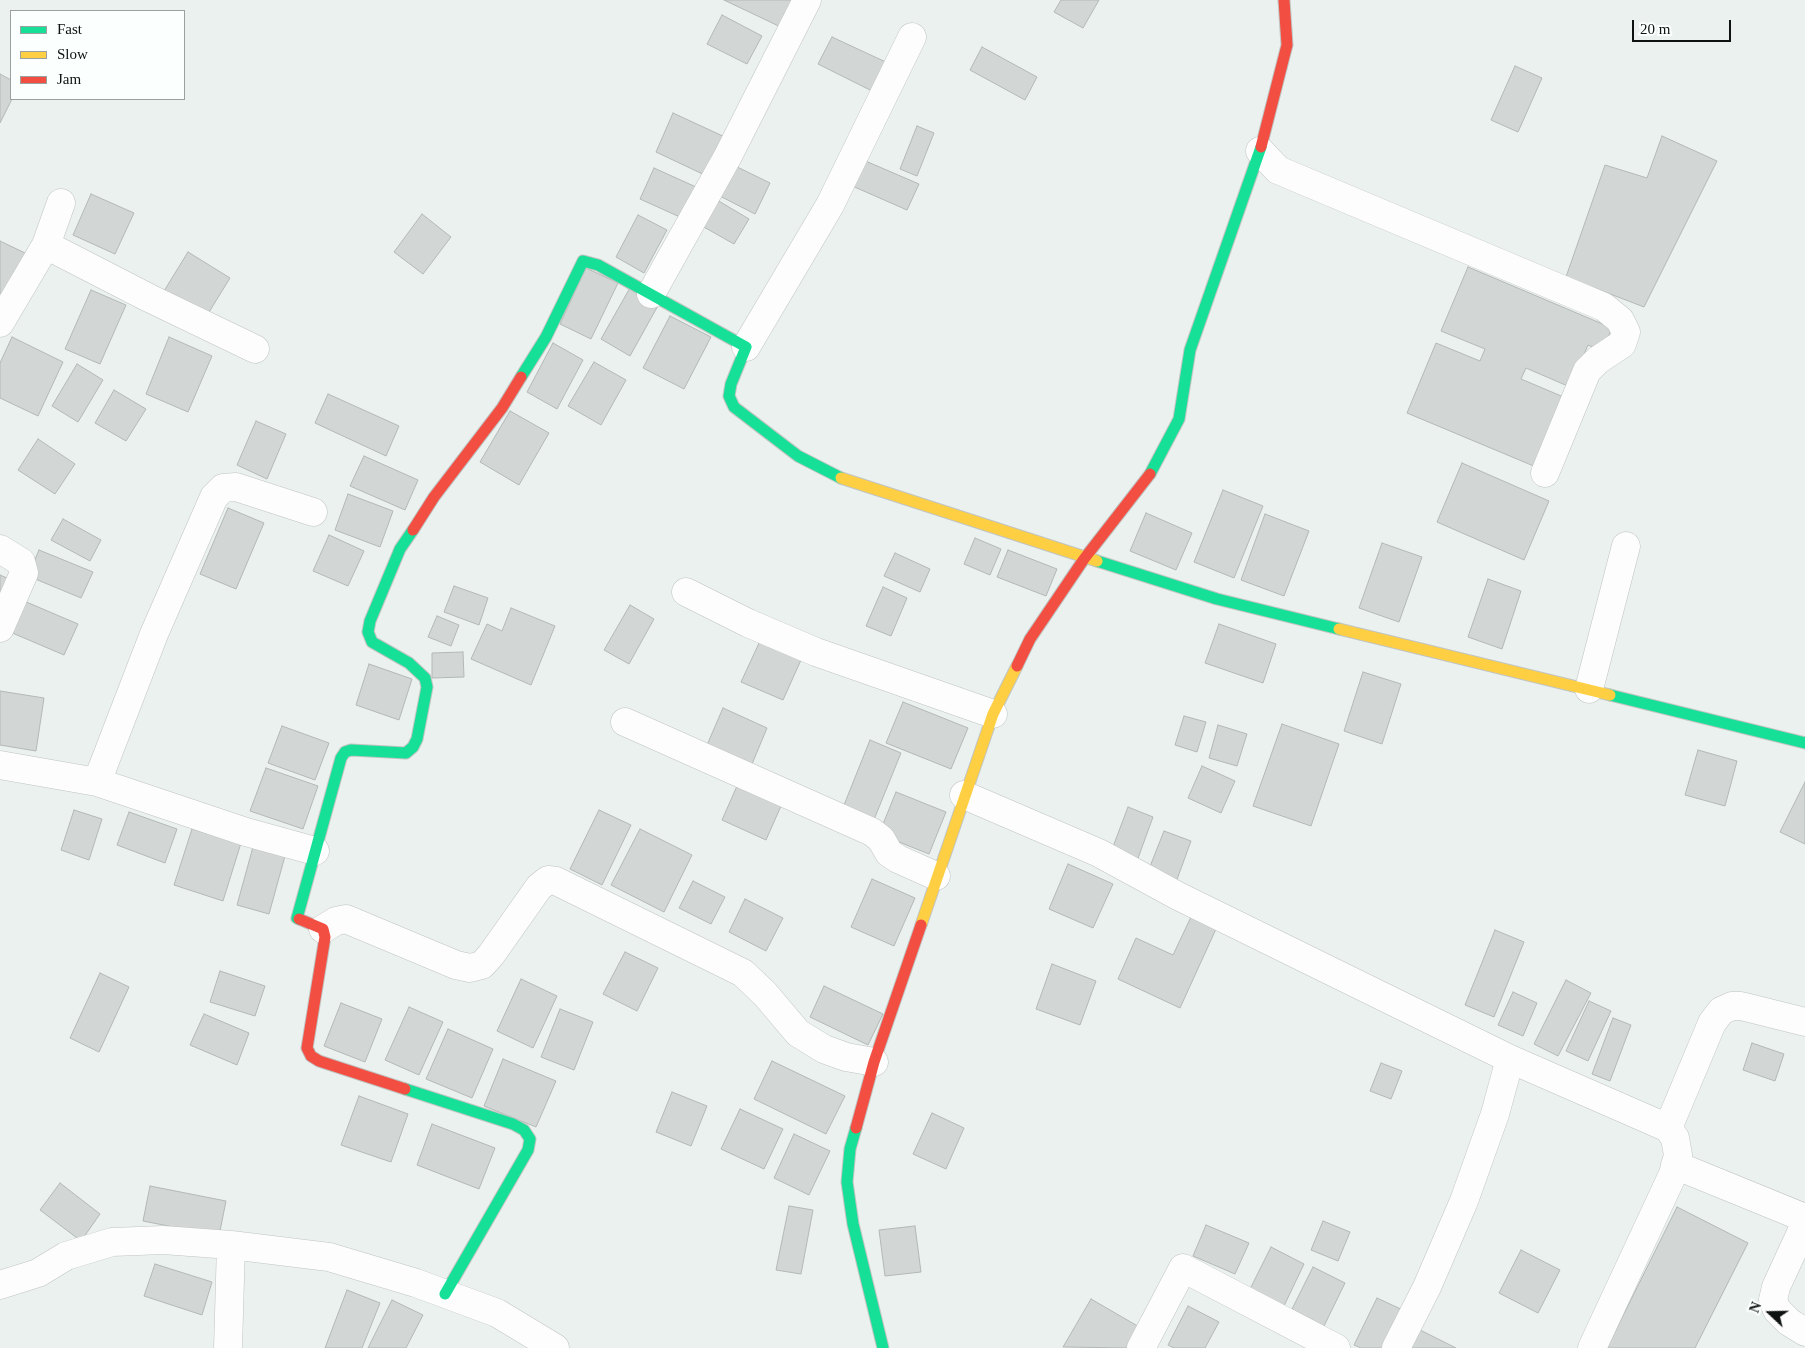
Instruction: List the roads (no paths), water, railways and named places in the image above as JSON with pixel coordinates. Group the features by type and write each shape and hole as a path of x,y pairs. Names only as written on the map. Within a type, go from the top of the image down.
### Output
{"street":[{"path":"651,294 728,156 807,0"},
{"path":"884,1348 853,1224 847,1182 850,1149 874,1062 936,876 993,714 1030,639 1084,559 1148,479 1178,419 1190,350 1260,152 1287,45 1284,0"},
{"path":"912,38 830,205 746,347 731,384 729,396 734,408 798,456 827,472 858,485 1084,559 1227,602 1805,743"},
{"path":"1260,152 1278,170 1604,307 1620,320 1626,332 1622,344 1598,360 1587,371 1545,473"},
{"path":"0,323 46,245 61,203"},
{"path":"46,245 149,298 255,349"},
{"path":"445,1294 528,1150 530,1139 524,1130 513,1124 319,1061 311,1056 307,1048 325,937 323,929 316,924 297,918 338,765 345,752 351,750 406,753 413,747 417,739 427,688 425,678 420,671 410,663 372,642 368,632 370,621 400,549 434,497 502,408 546,337 583,261 598,265 746,347"},
{"path":"98,782 154,634 214,497 223,488 236,487 314,512"},
{"path":"1589,689 1626,546"},
{"path":"0,549 21,562 24,573 0,628"},
{"path":"686,592 748,623 816,652 993,714"},
{"path":"625,722 872,832 881,839 889,854 936,876"},
{"path":"0,765 98,782 246,832 315,851"},
{"path":"964,795 1099,853 1187,900 1510,1059 1668,1128 1676,1138 1678,1154 1675,1165 1592,1348"},
{"path":"323,929 336,921 346,919 456,965 470,968 482,965 491,955 539,887 548,880 556,880 743,973 765,994 798,1033 824,1049 846,1057 874,1062"},
{"path":"1668,1128 1712,1023 1721,1011 1732,1006 1741,1006 1805,1022"},
{"path":"1396,1348 1427,1288 1464,1201 1495,1114 1510,1059"},
{"path":"1675,1165 1805,1218"},
{"path":"1805,1224 1776,1287 1774,1300 1777,1310 1789,1322 1805,1332"},
{"path":"0,1285 38,1273 66,1256 112,1242 163,1240 231,1245 329,1257 416,1282 497,1313 555,1348"},
{"path":"228,1348 231,1245"},
{"path":"1142,1348 1183,1268 1325,1346"}]}
